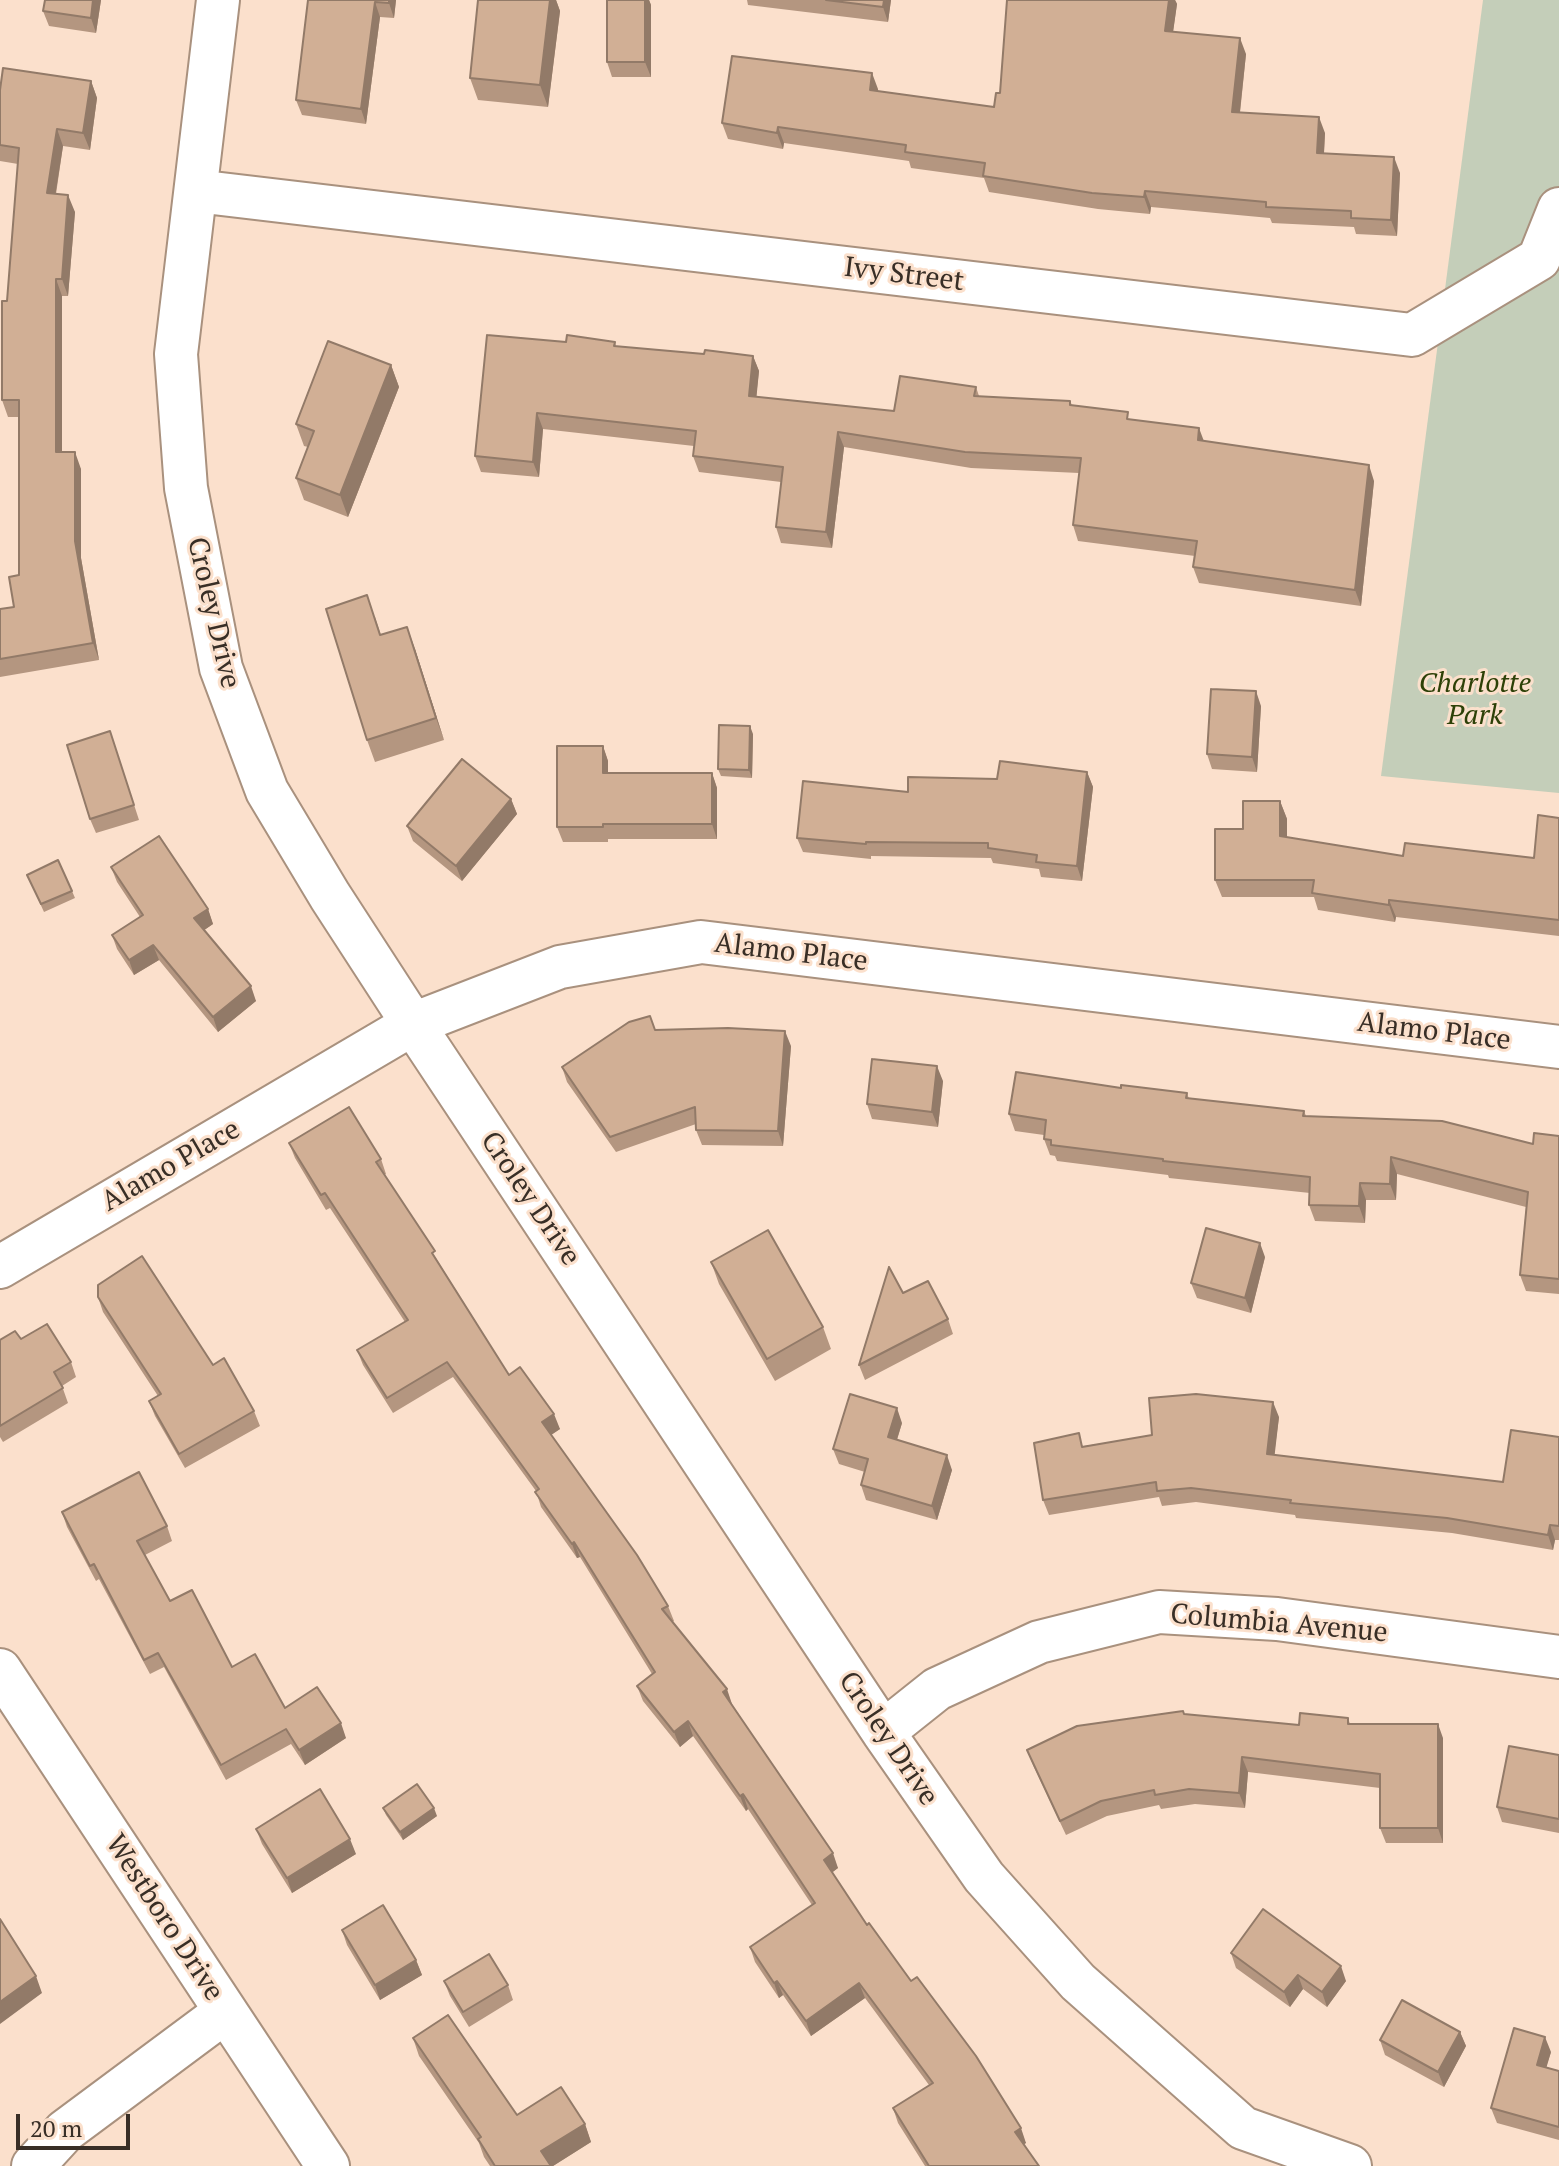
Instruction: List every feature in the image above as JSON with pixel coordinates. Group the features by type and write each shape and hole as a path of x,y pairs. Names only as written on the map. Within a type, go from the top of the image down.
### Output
{"street":[{"name":"Croley Drive","path":"218,0 176,354 186,488 221,668 267,791 413,1024 883,1732 984,1877 1078,1982 1249,2147 1350,2166"},
{"name":"Ivy Street","path":"196,191 1412,335 1539,259 1559,209"},
{"name":"Alamo Place","path":"0,1267 413,1024 560,967 701,942 1559,1047"},
{"name":"Columbia Avenue","path":"883,1732 937,1689 1039,1642 1159,1612 1277,1619 1559,1657"},
{"name":"Westboro Drive","path":"0,1670 328,2166"},
{"path":"33,2166 65,2131 225,2012"}],"green space":[{"name":"Charlotte Park","path":"1483,0 1559,0 1559,793 1381,776"}],"building":[{"path":"45,0 93,0 91,18 43,11"},
{"path":"308,0 389,0 389,3 375,2 361,109 296,100"},
{"path":"478,0 550,0 540,85 470,78"},
{"path":"607,0 645,0 645,62 607,62"},
{"path":"826,0 884,0 883,7"},
{"path":"1007,0 1169,0 1165,31 1240,38 1232,112 1319,117 1317,153 1394,157 1391,220 1351,218 1351,211 1266,207 1266,202 1145,191 1144,197 1092,193 983,176 985,163 905,152 906,145 778,127 777,133 722,123 732,56 872,73 870,90 994,107 996,93 1000,93"},
{"path":"3,68 91,81 83,133 57,129 47,193 68,195 62,279 56,279 56,452 75,452 75,541 93,643 0,659 0,609 14,607 9,577 19,575 19,400 2,400 2,301 7,301 19,148 0,145"},
{"path":"487,335 566,342 567,335 615,342 614,346 704,354 705,350 753,356 749,396 894,411 900,376 976,387 974,396 1070,401 1070,405 1128,412 1127,419 1199,428 1198,440 1369,465 1355,590 1193,567 1197,541 1073,525 1081,458 965,452 838,432 826,532 776,527 783,467 693,456 696,431 537,413 533,462 475,456"},
{"path":"328,341 391,365 340,495 296,478 314,431 296,424"},
{"path":"367,595 380,635 407,627 436,718 367,740 326,609"},
{"path":"1211,689 1256,691 1252,757 1207,754"},
{"path":"719,725 750,726 749,770 718,769"},
{"path":"110,731 134,805 90,819 67,745"},
{"path":"557,746 603,746 603,773 712,773 712,824 557,827"},
{"path":"462,759 511,799 456,866 407,826"},
{"path":"1000,761 1087,772 1077,866 1036,862 1037,855 988,848 988,843 866,844 797,838 803,781 908,792 908,777 997,779"},
{"path":"1243,801 1280,801 1280,836 1403,856 1405,843 1534,858 1538,815 1559,818 1559,920 1389,900 1389,905 1312,893 1314,880 1215,880 1215,829 1243,829"},
{"path":"159,836 208,909 194,918 251,986 213,1017 153,945 129,960 112,935 143,915 111,867"},
{"path":"58,860 72,891 41,904 27,875"},
{"path":"650,1016 655,1030 728,1028 785,1031 778,1131 696,1130 695,1107 610,1137 562,1067 629,1022"},
{"path":"872,1059 937,1066 932,1112 867,1104"},
{"path":"1016,1072 1121,1088 1121,1085 1187,1093 1186,1098 1304,1111 1303,1116 1442,1121 1533,1144 1534,1133 1559,1136 1559,1279 1520,1275 1528,1192 1391,1157 1390,1184 1360,1183 1359,1206 1309,1205 1310,1177 1051,1145 1051,1140 1044,1139 1046,1120 1009,1114"},
{"path":"349,1107 381,1159 376,1162 435,1251 432,1253 509,1375 520,1367 554,1414 542,1422 637,1555 668,1606 662,1609 727,1689 723,1692 833,1853 824,1860 867,1925 869,1923 911,1981 917,1977 976,2056 1021,2128 1015,2132 1039,2166 929,2166 893,2108 933,2083 859,1983 806,2021 777,1981 774,1983 750,1947 815,1903 743,1794 740,1796 688,1721 674,1732 637,1686 655,1672 574,1542 572,1544 535,1492 539,1489 447,1362 387,1398 357,1350 408,1320 325,1193 321,1195 289,1143"},
{"path":"1206,1228 1260,1243 1245,1298 1191,1283"},
{"path":"768,1230 823,1327 767,1359 711,1262"},
{"path":"142,1256 213,1365 224,1358 254,1411 179,1454 149,1401 161,1394 98,1297 98,1285"},
{"path":"889,1267 903,1293 928,1281 948,1319 859,1365"},
{"path":"47,1324 71,1362 54,1372 63,1388 0,1426 0,1340 15,1331 21,1339"},
{"path":"850,1394 897,1408 888,1437 947,1455 932,1506 861,1485 868,1459 833,1449"},
{"path":"1196,1394 1273,1402 1267,1454 1503,1482 1511,1430 1559,1437 1559,1526 1550,1525 1548,1535 1447,1518 1290,1503 1291,1500 1191,1488 1157,1491 1156,1482 1043,1500 1034,1443 1079,1433 1082,1447 1152,1435 1149,1398"},
{"path":"139,1472 167,1526 137,1541 170,1601 192,1590 232,1667 255,1654 285,1708 317,1687 341,1723 299,1750 286,1729 221,1765 158,1653 144,1660 94,1564 90,1566 62,1512"},
{"path":"1183,1711 1184,1714 1299,1725 1300,1713 1348,1718 1348,1724 1438,1724 1438,1828 1380,1828 1380,1774 1242,1757 1239,1793 1189,1789 1155,1795 1154,1790 1101,1801 1060,1821 1027,1750 1077,1726"},
{"path":"1509,1746 1559,1755 1559,1819 1497,1807"},
{"path":"417,1784 434,1808 400,1832 383,1808"},
{"path":"320,1789 350,1839 287,1878 256,1829"},
{"path":"383,1905 416,1960 375,1985 342,1930"},
{"path":"1263,1909 1341,1966 1322,1992 1298,1975 1284,1992 1231,1953"},
{"path":"0,1919 36,1976 0,2002"},
{"path":"489,1954 508,1985 463,2012 444,1981"},
{"path":"1402,2000 1460,2032 1438,2072 1380,2040"},
{"path":"448,2015 517,2115 561,2087 585,2124 541,2151 551,2166 495,2166 478,2139 481,2137 413,2038"},
{"path":"1514,2028 1545,2037 1537,2065 1559,2071 1559,2127 1491,2108"}]}
